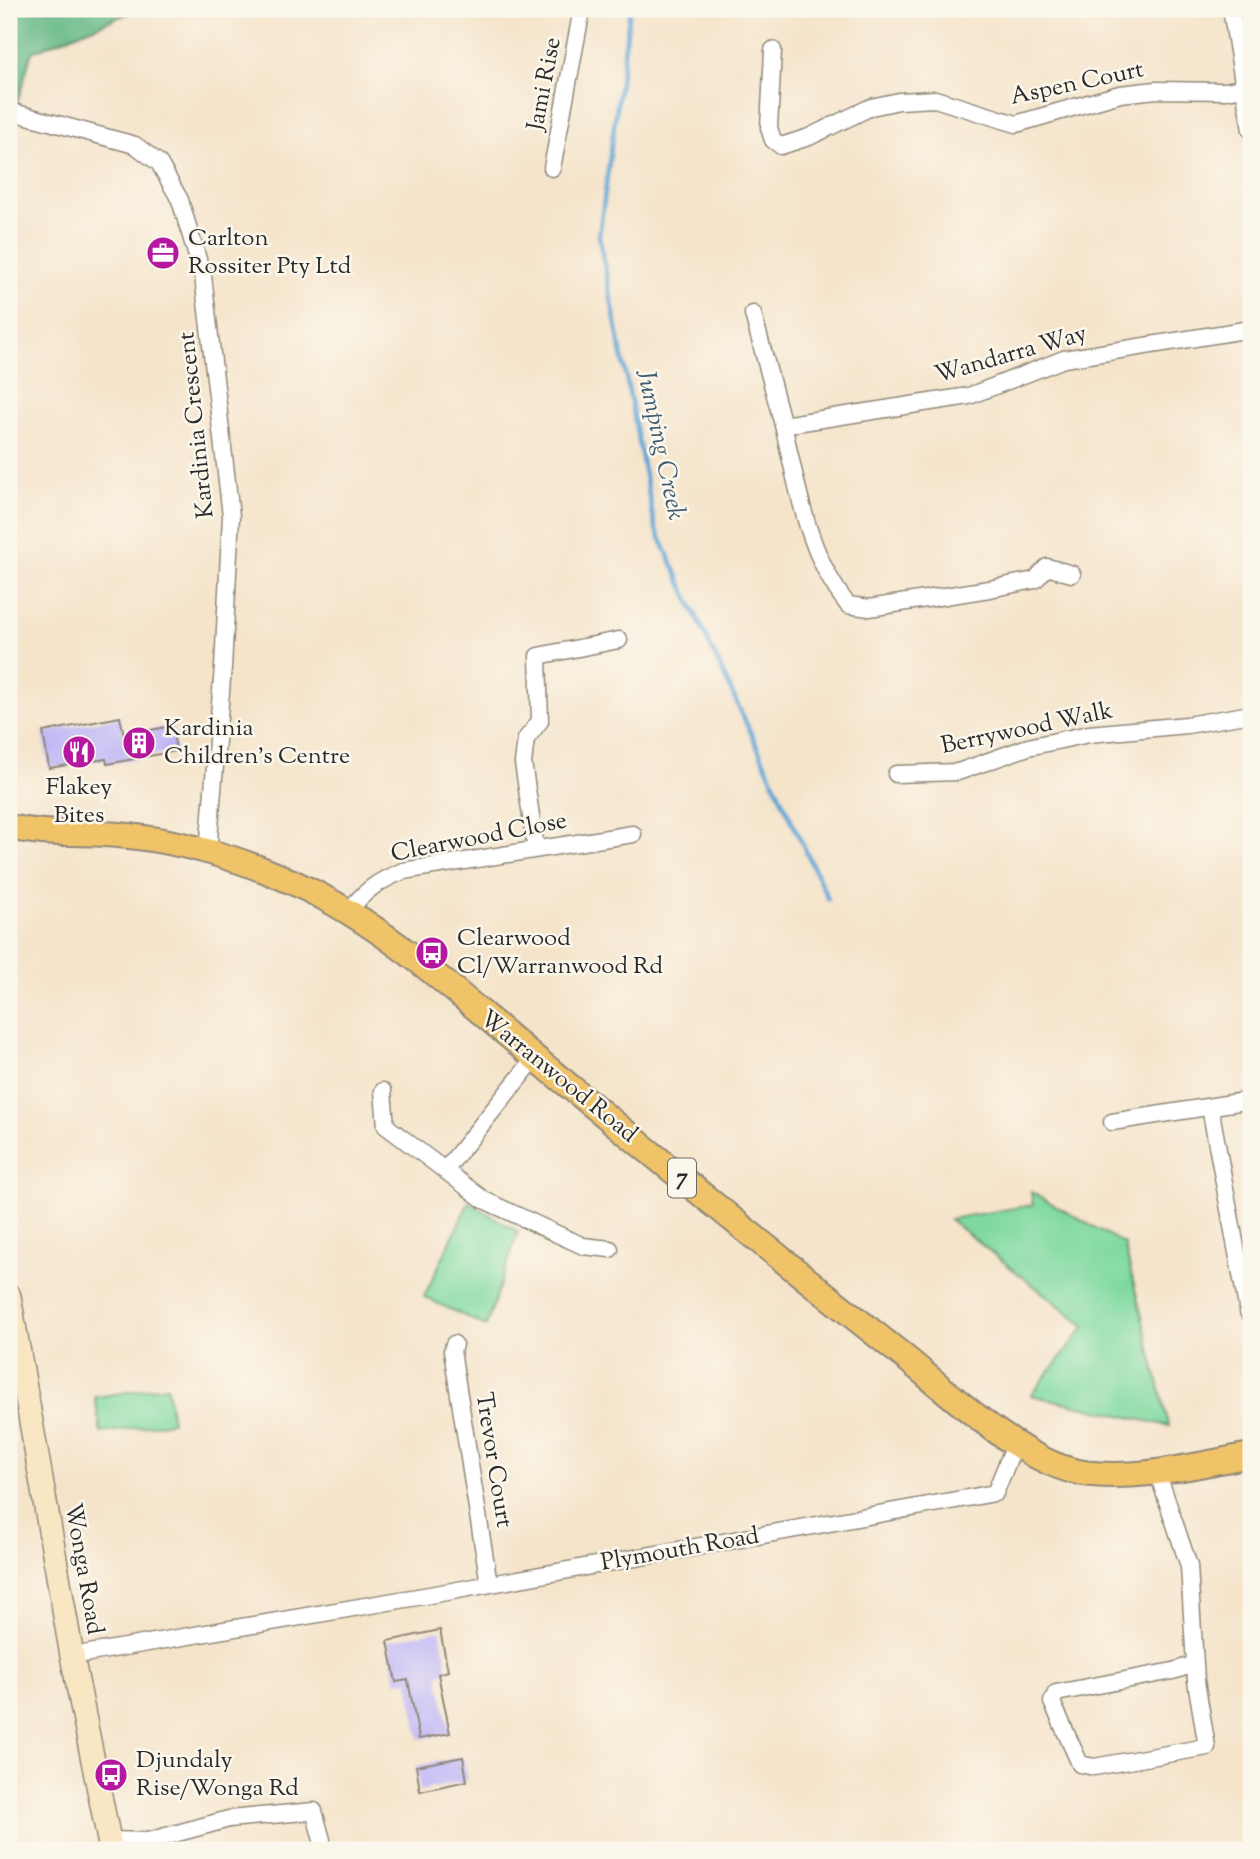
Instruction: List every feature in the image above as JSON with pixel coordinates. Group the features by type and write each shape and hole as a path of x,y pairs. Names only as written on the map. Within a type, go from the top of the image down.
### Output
{"main road":[{"name":"Warranwood Road","path":"9,827 43,835 113,835 208,852 269,872 348,912 418,963 822,1292 1015,1444"},
{"name":"Warranwood Road","path":"9,843 43,835"},
{"name":"Wonga Road","path":"9,1296 16,1376 110,1845"},
{"name":"7","path":"1015,1444 1048,1462 1079,1472 1157,1471 1251,1455"}],"street":[{"name":"Jami Rise","path":"552,168 582,9"},
{"path":"1231,9 1251,130"},
{"name":"Aspen Court","path":"773,50 769,128 773,140 781,146 808,137 871,107 899,101 935,99 1016,124 1119,94 1156,90 1225,91 1244,88"},
{"name":"Kardinia Crescent","path":"9,111 135,145 159,163 180,200 203,276 231,516 223,667 208,852"},
{"path":"753,314 810,540 834,588 848,605 869,608 1035,580 1047,566 1072,574"},
{"name":"Wandarra Way","path":"783,425 969,396 1064,359 1251,329"},
{"path":"536,849 523,763 526,738 540,721 538,656 620,640"},
{"name":"Berrywood Walk","path":"896,774 958,772 1028,747 1088,734 1187,725 1251,714"},
{"name":"Clearwood Close","path":"348,912 363,892 382,879 403,871 633,834"},
{"path":"446,1169 535,1058"},
{"path":"383,1091 386,1126 484,1200 516,1218 583,1246 610,1249"},
{"path":"1112,1122 1251,1100"},
{"path":"1210,1107 1248,1312"},
{"name":"Trevor Court","path":"454,1344 452,1351 489,1584"},
{"name":"Plymouth Road","path":"72,1656 995,1493 1015,1444"},
{"path":"1157,1471 1189,1566 1195,1664 1207,1747 1094,1767 1080,1764 1052,1702 1056,1693 1173,1671 1195,1664"},
{"path":"110,1845 148,1842 229,1819 314,1811 322,1840"}],"green space":[{"path":"9,9 139,9 32,52 17,104 9,102"},
{"path":"1031,1192 1124,1244 1169,1426 1031,1395 1085,1326 949,1219 1033,1205"},
{"path":"469,1202 518,1232 486,1326 424,1297"},
{"path":"167,1386 172,1422 101,1433 95,1397"}],"building":[{"path":"120,717 124,735 172,726 176,751 107,764 106,759 49,768 43,732"},
{"path":"440,1630 448,1671 438,1674 450,1733 419,1739 408,1680 396,1682 388,1641"},
{"path":"463,1757 467,1781 420,1791 416,1766"}],"waterway":[{"name":"Jumping Creek","path":"630,9 599,236 655,527 828,899"}],"place":[{"name":"Carlton Rossiter Pty Ltd","path":"163,253"},
{"name":"Kardinia Children's Centre","path":"139,743"},
{"name":"Flakey Bites","path":"79,752"},
{"name":"Clearwood Cl/Warranwood Rd","path":"432,953"},
{"name":"Djundaly Rise/Wonga Rd","path":"111,1775"}]}
